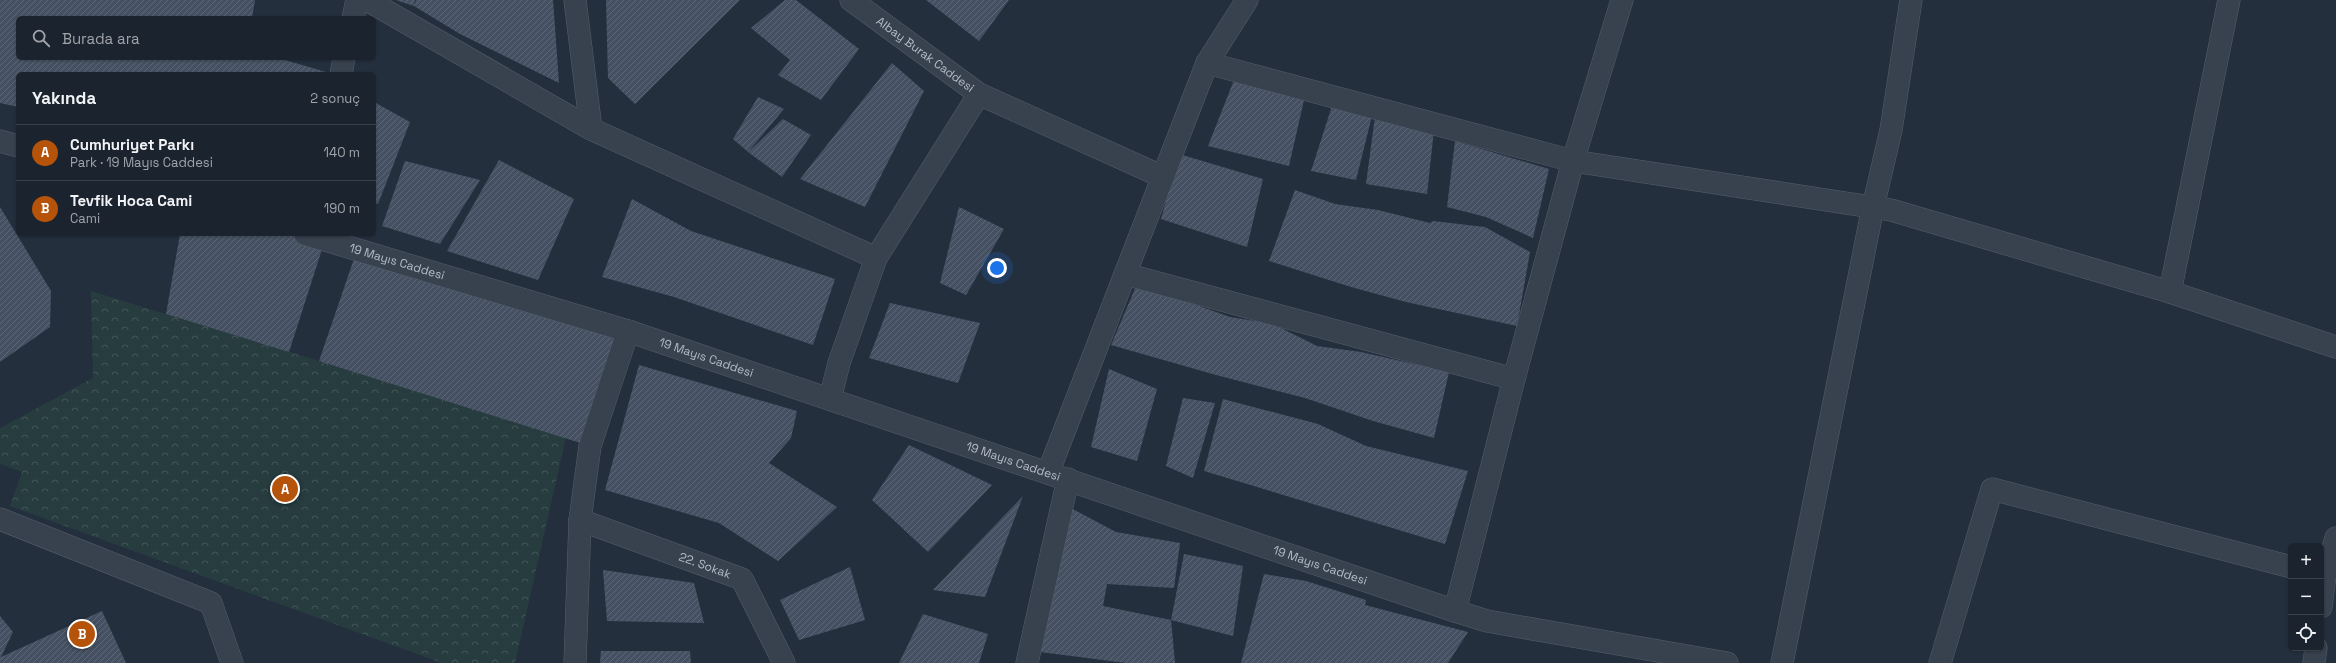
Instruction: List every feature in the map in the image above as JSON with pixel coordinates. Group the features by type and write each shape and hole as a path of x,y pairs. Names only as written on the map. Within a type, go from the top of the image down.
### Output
{"street":[{"path":"353,16 357,0"},
{"path":"367,0 591,129 876,258"},
{"path":"575,0 591,129"},
{"name":"Albay Burak Caddesi","path":"851,0 979,94 1163,177"},
{"path":"1027,663 1058,476 1125,274 1207,63 1247,0"},
{"path":"1455,611 1514,379 1573,161 1622,0"},
{"path":"1782,663 1873,207 1892,130 1911,0"},
{"path":"2170,292 2230,0"},
{"path":"341,72 344,60"},
{"path":"1207,63 1573,161 1891,210 2170,292 2336,347"},
{"path":"830,399 840,363 876,258 979,94"},
{"path":"0,140 16,145"},
{"name":"19 Mayıs Caddesi","path":"313,236 628,331 1488,621 1727,663"},
{"path":"1125,274 1514,379"},
{"path":"575,663 580,520 590,446 628,331"},
{"path":"1940,663 1992,489 2288,566"},
{"path":"0,519 211,603 232,663"},
{"name":"22. Sokak","path":"580,520 742,578 784,663"},
{"path":"2324,573 2336,538"},
{"path":"2314,663 2316,651"}],"green space":[{"path":"91,291 566,437 515,663 442,663 10,506 22,472 0,464 0,428 93,378"}],"building":[{"path":"0,0 255,0 252,16 16,16 16,60 285,60 326,72 16,72 16,107 0,103"},
{"path":"396,0 415,0 414,6"},
{"path":"416,0 553,0 559,83 460,34 414,6"},
{"path":"606,0 740,0 635,104 608,78"},
{"path":"785,0 796,0 859,49 821,100 778,75 790,60 751,28"},
{"path":"926,0 1009,0 979,41"},
{"path":"892,63 924,91 865,207 800,179"},
{"path":"1234,80 1304,100 1289,166 1208,146"},
{"path":"758,97 784,109 748,152 733,139"},
{"path":"376,103 410,122 378,204 376,204"},
{"path":"1332,106 1372,116 1356,180 1311,171"},
{"path":"1375,116 1434,130 1427,194 1366,184"},
{"path":"783,119 811,135 782,177 748,152"},
{"path":"1455,141 1549,169 1533,238 1486,217 1447,207"},
{"path":"1179,154 1263,179 1247,247 1161,219"},
{"path":"499,160 574,199 538,280 447,251"},
{"path":"405,161 480,180 440,244 382,226"},
{"path":"1295,190 1335,204 1378,210 1430,223 1433,221 1485,227 1530,252 1517,326 1406,302 1351,287 1269,261"},
{"path":"632,199 691,231 835,279 813,345 674,297 602,277"},
{"path":"0,207 16,233 16,236 18,236 51,291 50,327 0,362"},
{"path":"959,207 1004,229 966,295 940,283"},
{"path":"180,236 311,236 325,240 289,352 166,314"},
{"path":"357,250 628,331 590,446 319,361"},
{"path":"1137,284 1230,317 1273,324 1317,346 1361,352 1449,372 1434,438 1373,421 1305,398 1216,375 1111,345"},
{"path":"890,303 980,323 958,383 869,358"},
{"path":"639,365 797,411 791,438 769,463 837,507 778,561 719,523 605,490"},
{"path":"1109,369 1157,389 1137,461 1091,447"},
{"path":"1183,398 1215,403 1193,478 1166,466"},
{"path":"1223,399 1318,424 1366,446 1468,471 1445,544 1204,471"},
{"path":"909,445 992,485 928,552 872,500"},
{"path":"1023,496 985,597 933,590"},
{"path":"1067,506 1116,532 1180,543 1174,588 1107,584 1103,606 1171,620 1175,663 1126,663 1040,652"},
{"path":"1184,554 1243,566 1233,636 1171,620"},
{"path":"850,567 865,620 799,640 780,600"},
{"path":"603,570 694,583 704,623 607,621"},
{"path":"1264,574 1306,581 1366,600 1365,605 1468,632 1448,663 1241,663"},
{"path":"102,611 126,663 0,663 0,616 13,632 1,657"},
{"path":"923,614 988,634 979,663 899,663"},
{"path":"601,651 690,651 691,663 600,663"}],"place":[{"name":"Cumhuriyet Parkı","path":"285,489"},
{"name":"Tevfik Hoca Cami","path":"82,634"}]}
